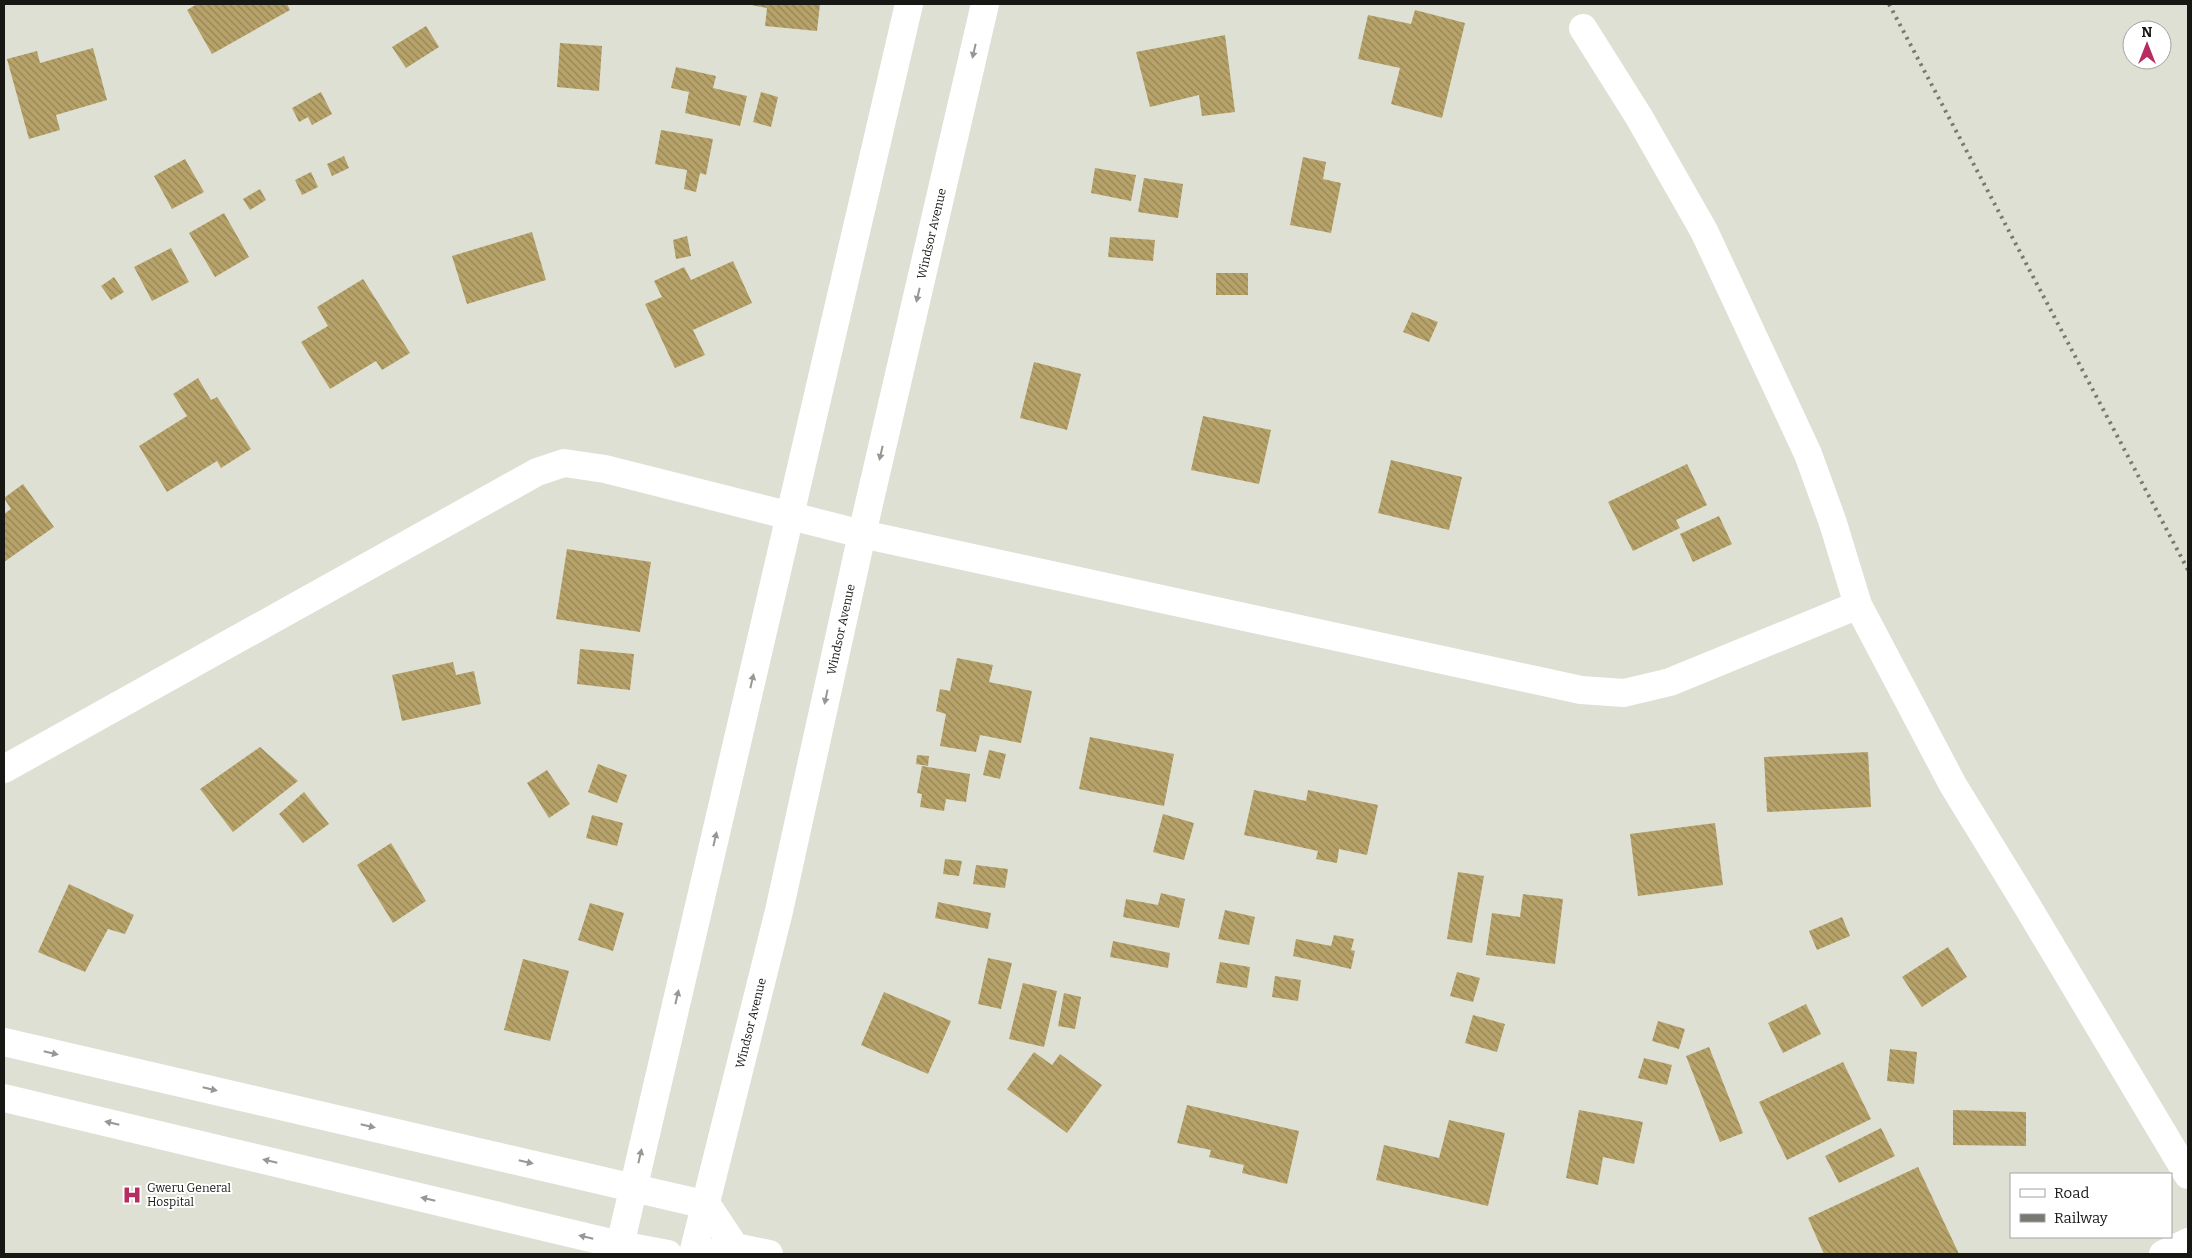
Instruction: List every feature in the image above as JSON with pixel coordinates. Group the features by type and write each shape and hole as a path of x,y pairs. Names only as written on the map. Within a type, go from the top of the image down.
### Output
{"street":[{"path":"619,1250 909,4"},
{"name":"Windsor Avenue","path":"693,1254 707,1205 779,911 862,534 985,4"},
{"path":"1583,28 1639,117 1704,231 1808,454 1833,523 1858,604 1953,785 2188,1175"},
{"path":"4,769 537,472 564,463 605,469 862,534 1581,690 1624,693 1670,682 1858,604"},
{"path":"4,1042 707,1205 735,1248"},
{"path":"4,1098 619,1250 668,1254"},
{"path":"2163,1254 2188,1242"},
{"path":"710,1254 735,1248 769,1254"}],"building":[{"path":"197,4 287,4 290,10 212,54 187,10"},
{"path":"746,4 820,4 817,31 765,26 767,8"},
{"path":"1415,10 1465,23 1442,118 1391,104 1400,68 1358,59 1368,15 1411,24"},
{"path":"426,26 439,47 406,68 392,47"},
{"path":"1225,35 1235,112 1202,116 1199,95 1150,107 1136,52"},
{"path":"560,43 602,46 599,91 557,87"},
{"path":"93,48 107,100 56,115 60,130 29,139 7,59 37,51 40,63"},
{"path":"676,67 716,76 713,88 747,96 740,126 685,113 689,92 671,88"},
{"path":"321,92 332,114 312,125 308,117 299,122 292,108"},
{"path":"761,92 778,97 771,127 753,122"},
{"path":"661,130 713,139 706,175 700,173 696,192 684,189 687,170 655,164"},
{"path":"344,156 349,168 332,176 327,164"},
{"path":"1303,157 1326,162 1323,179 1341,183 1331,233 1290,225"},
{"path":"185,159 204,192 172,209 154,176"},
{"path":"1095,168 1136,175 1131,201 1091,193"},
{"path":"311,172 318,187 302,195 295,180"},
{"path":"1144,178 1183,184 1178,218 1138,212"},
{"path":"260,189 266,200 250,210 243,199"},
{"path":"224,213 249,257 215,277 189,233"},
{"path":"532,232 546,280 467,304 452,256"},
{"path":"687,236 691,256 676,259 673,240"},
{"path":"1110,237 1155,240 1153,261 1108,257"},
{"path":"171,248 189,282 152,301 134,267"},
{"path":"733,261 752,303 693,330 705,355 675,368 645,304 662,297 654,281 684,267 691,280"},
{"path":"1216,273 1248,273 1248,295 1216,295"},
{"path":"114,277 124,292 111,300 101,286"},
{"path":"363,279 410,353 382,370 376,361 330,389 301,342 328,326 317,307"},
{"path":"1412,312 1438,322 1429,342 1403,332"},
{"path":"1034,362 1081,374 1067,430 1020,418"},
{"path":"198,378 211,400 217,397 251,449 221,468 217,461 167,492 139,446 187,416 173,394"},
{"path":"1203,416 1271,430 1259,484 1191,470"},
{"path":"1391,460 1462,477 1449,530 1378,513"},
{"path":"1687,464 1707,505 1676,520 1680,528 1633,551 1608,502"},
{"path":"23,484 54,527 4,562 4,514 11,509 4,498"},
{"path":"1719,516 1732,544 1693,562 1680,534"},
{"path":"567,549 651,562 640,632 556,619"},
{"path":"580,649 634,654 630,690 577,684"},
{"path":"957,658 993,665 989,682 1032,691 1021,743 980,735 976,752 940,746 946,714 936,711 940,689 950,691"},
{"path":"453,662 456,675 474,671 481,704 402,721 392,675"},
{"path":"1090,737 1174,754 1164,806 1079,789"},
{"path":"260,747 298,781 233,832 200,789"},
{"path":"989,750 1006,754 1000,779 983,775"},
{"path":"1868,752 1871,807 1767,812 1764,757"},
{"path":"917,755 929,756 928,766 916,764"},
{"path":"598,764 627,775 617,803 588,792"},
{"path":"922,766 970,774 966,802 946,799 944,811 920,807 922,794 917,793"},
{"path":"547,770 570,804 549,818 527,783"},
{"path":"1254,790 1306,801 1308,790 1378,805 1367,855 1339,849 1337,863 1316,859 1318,851 1244,835"},
{"path":"304,792 329,824 303,843 279,814"},
{"path":"1163,814 1194,823 1184,860 1153,852"},
{"path":"592,815 623,823 617,846 586,838"},
{"path":"1715,823 1723,885 1638,896 1630,834"},
{"path":"391,843 426,901 393,923 357,865"},
{"path":"945,859 962,861 959,876 943,874"},
{"path":"976,865 1008,869 1005,888 973,884"},
{"path":"1458,872 1484,876 1472,943 1447,939"},
{"path":"69,884 134,915 125,934 108,929 85,972 38,952"},
{"path":"1161,893 1185,899 1179,928 1123,917 1126,899 1158,905"},
{"path":"1523,894 1563,899 1555,964 1486,955 1492,913 1520,917"},
{"path":"938,902 991,913 988,929 935,918"},
{"path":"590,903 624,913 613,951 578,940"},
{"path":"1225,910 1255,917 1249,945 1218,939"},
{"path":"1842,917 1850,936 1817,950 1809,931"},
{"path":"1334,935 1354,939 1351,950 1355,951 1351,969 1293,956 1296,939 1331,946"},
{"path":"1113,941 1170,953 1168,968 1110,957"},
{"path":"1948,947 1967,977 1922,1007 1902,977"},
{"path":"988,958 1012,963 1001,1009 978,1004"},
{"path":"523,959 569,971 550,1041 504,1030"},
{"path":"1220,962 1250,967 1247,988 1216,983"},
{"path":"1457,972 1480,978 1473,1002 1450,996"},
{"path":"1275,976 1301,980 1298,1001 1272,997"},
{"path":"1023,983 1057,991 1044,1047 1009,1039"},
{"path":"884,992 951,1021 928,1074 861,1045"},
{"path":"1064,993 1081,997 1075,1029 1058,1026"},
{"path":"1806,1004 1821,1034 1783,1053 1768,1023"},
{"path":"1473,1015 1505,1024 1497,1052 1465,1043"},
{"path":"1658,1021 1685,1029 1679,1049 1652,1041"},
{"path":"1709,1047 1743,1133 1720,1142 1686,1056"},
{"path":"1890,1049 1917,1052 1914,1084 1887,1081"},
{"path":"1034,1052 1052,1065 1060,1054 1102,1085 1067,1133 1007,1089"},
{"path":"1644,1058 1672,1065 1667,1085 1638,1078"},
{"path":"1843,1062 1871,1119 1787,1160 1759,1102"},
{"path":"1187,1105 1299,1131 1287,1184 1242,1173 1244,1165 1209,1157 1211,1150 1177,1143"},
{"path":"1579,1110 1643,1122 1634,1164 1603,1157 1598,1185 1566,1178"},
{"path":"1953,1110 2026,1112 2026,1146 1953,1145"},
{"path":"1449,1120 1505,1133 1488,1206 1376,1180 1384,1145 1439,1158"},
{"path":"1881,1128 1895,1156 1839,1183 1825,1156"},
{"path":"1918,1167 1959,1254 1824,1254 1808,1218"}],"railway":[{"path":"1889,4 2188,570"}],"place":[{"name":"Gweru General Hospital","path":"132,1195"}]}
